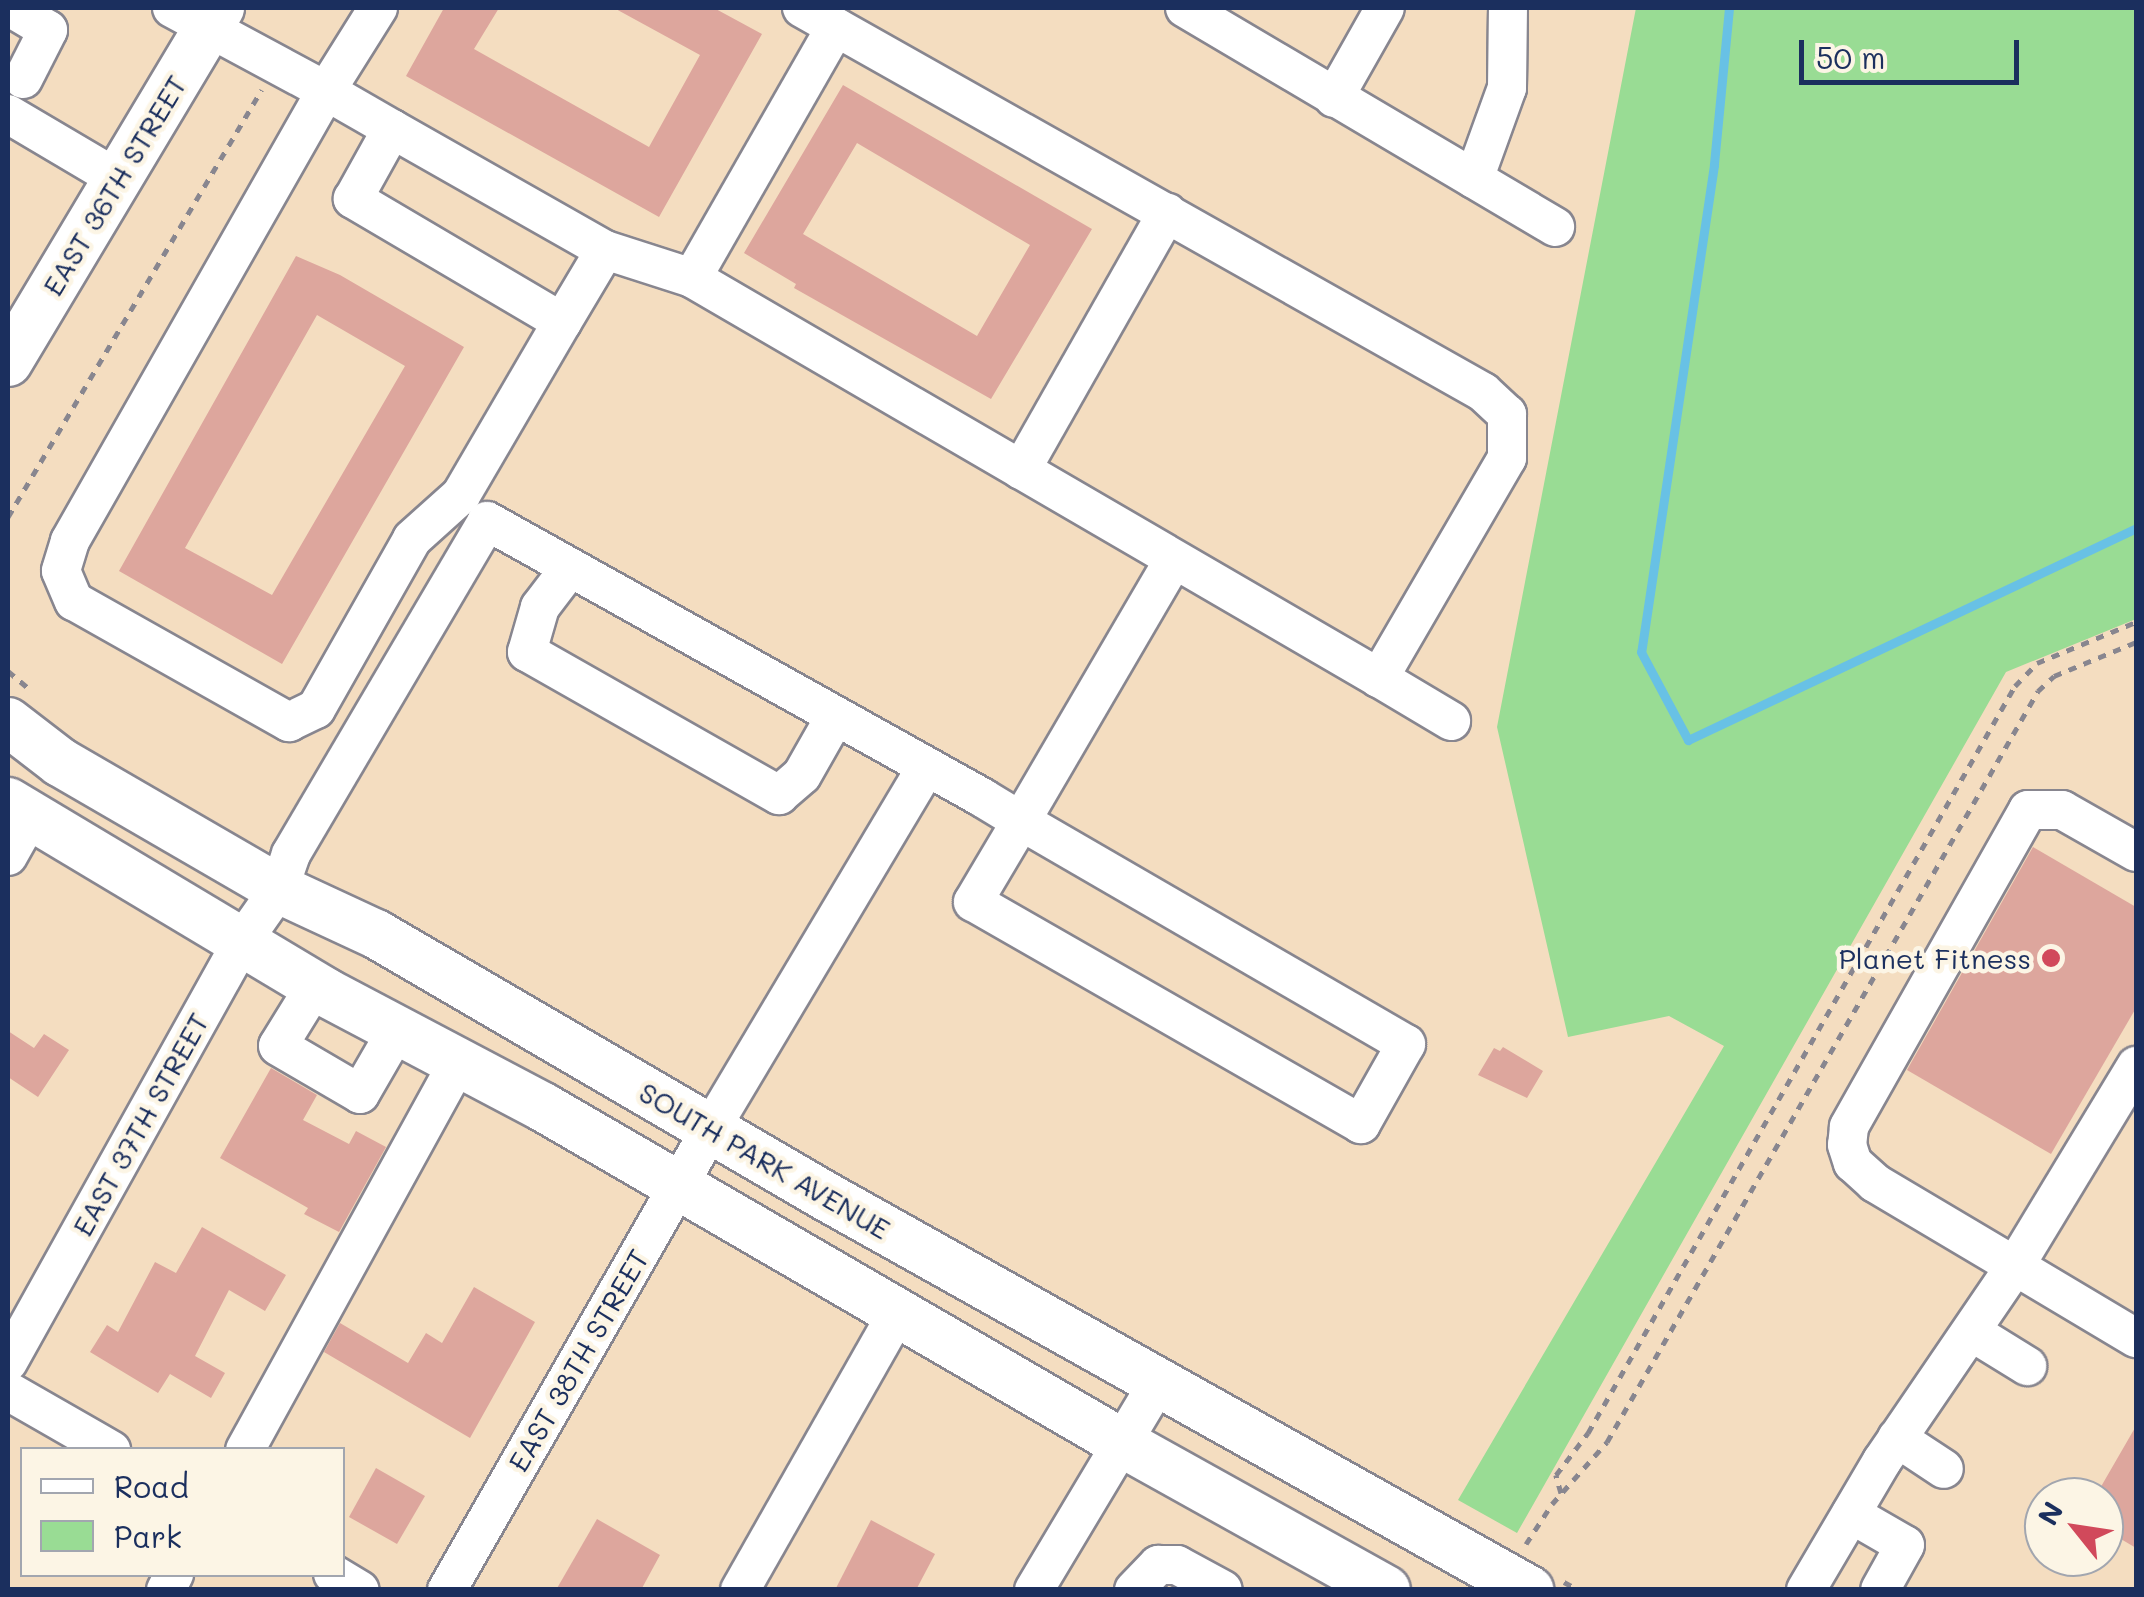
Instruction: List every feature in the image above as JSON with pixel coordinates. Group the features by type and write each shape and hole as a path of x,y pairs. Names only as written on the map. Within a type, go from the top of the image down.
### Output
{"main road":[{"name":"EAST 36TH STREET","path":"8,362 118,179 200,14"},
{"name":"SOUTH PARK AVENUE","path":"8,722 60,762 279,890 376,934 710,1130 1159,1381 1523,1573"},
{"path":"15,825 241,943 679,1184 1361,1583"}],"street":[{"path":"11,8 48,30 23,79"},
{"path":"378,8 85,515 61,571 74,601 289,722 316,709 412,540 474,508 569,569 1021,821 1406,1044 1361,1124 973,902 1021,821 1173,561"},
{"path":"802,8 1483,392 1507,414 1507,458 1379,678"},
{"path":"1186,8 1555,227"},
{"path":"1334,98 1386,8"},
{"path":"1474,180 1508,88 1508,8"},
{"path":"200,14 326,92 604,250 692,278 1450,721"},
{"path":"692,278 836,27"},
{"path":"8,114 118,179"},
{"path":"392,128 352,198 562,322"},
{"path":"1021,470 1167,214"},
{"name":"EAST 37TH STREET","path":"8,1362 241,943 279,890 291,854 474,508 562,322 604,250"},
{"path":"569,569 540,608 527,652 779,795 802,776 835,717"},
{"name":"EAST 38TH STREET","path":"447,1590 710,1130 926,768"},
{"path":"2136,852 2062,810 2028,810 1849,1127 1846,1145 1853,1163 1875,1183 2136,1338"},
{"path":"314,986 278,1046 360,1094 398,1030"},
{"path":"247,1447 458,1062"},
{"path":"1806,1590 1897,1438 2015,1266 2136,1066"},
{"path":"740,1590 899,1310"},
{"path":"1972,1332 2027,1366"},
{"path":"1034,1590 1159,1381"},
{"path":"8,1392 106,1447"},
{"path":"1897,1438 1944,1469"},
{"path":"1851,1514 1904,1545 1880,1586"},
{"path":"1134,1590 1158,1566 1177,1565 1223,1590"},
{"path":"338,1577 360,1590"}],"path":[{"path":"8,517 259,96"},
{"path":"1561,1493 1556,1474 1588,1433 2015,686 2037,663 2136,622"},
{"path":"1523,1573 1561,1493 1608,1442 2041,686 2054,676 2136,642"}],"green space":[{"path":"1636,8 2136,8 2136,619 2006,672 1517,1533 1458,1500 1724,1046 1669,1016 1568,1037 1497,727"}],"building":[{"path":"444,8 499,8 474,49 649,147 700,55 614,8 714,8 762,34 659,217 406,76"},
{"path":"843,85 1092,229 991,399 794,288 796,284 744,253","holes":["857,143 1030,245 977,336 803,234"]},
{"path":"296,256 340,275 464,347 282,664 119,571","holes":["317,315 405,366 272,595 185,548"]},
{"name":"Planet Fitness","path":"2033,847 2136,907 2136,1008 2051,1154 1907,1070"},
{"path":"8,1031 34,1048 44,1034 69,1050 38,1097 8,1077"},
{"path":"1503,1047 1543,1071 1527,1098 1478,1075 1494,1048 1500,1051"},
{"path":"271,1068 317,1095 303,1120 349,1144 356,1131 386,1147 339,1232 304,1214 308,1208 220,1158"},
{"path":"202,1227 286,1275 265,1311 229,1290 195,1356 225,1373 211,1398 170,1374 158,1393 90,1352 107,1325 118,1332 155,1262 176,1273"},
{"path":"474,1287 535,1322 470,1438 324,1352 340,1323 408,1363 426,1333 442,1343"},
{"path":"2136,1426 2136,1548 2124,1541 2124,1477 2107,1477"},
{"path":"376,1468 425,1496 397,1544 349,1517"},
{"path":"597,1519 660,1555 641,1590 556,1590"},
{"path":"871,1520 935,1554 916,1590 835,1590"}],"waterway":[{"path":"1729,8 1714,165 1641,652 1688,740 2136,528"}],"place":[{"name":"Planet Fitness","path":"2051,958"}]}
